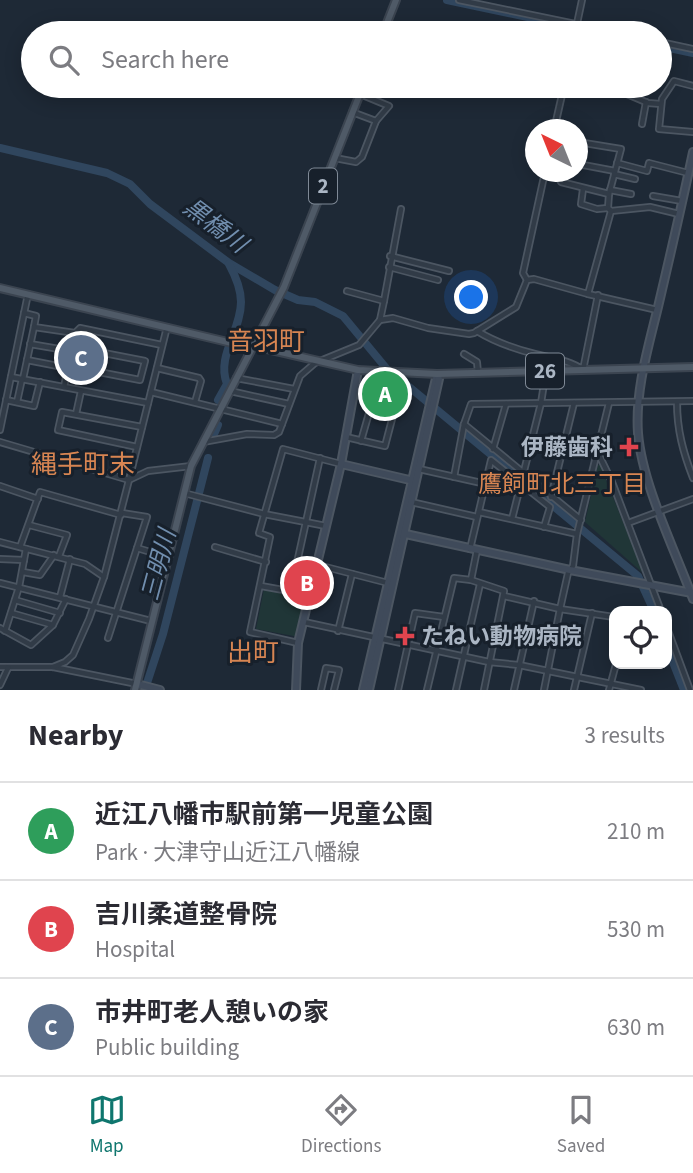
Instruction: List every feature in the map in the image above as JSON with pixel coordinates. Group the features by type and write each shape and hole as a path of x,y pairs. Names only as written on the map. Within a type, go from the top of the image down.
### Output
{"main road":[{"path":"388,21 396,0"},
{"name":"2","path":"136,687 191,466 209,441 220,409 281,295 357,98"},
{"name":"26","path":"0,288 229,343 254,346 358,370 437,374 693,367"}],"street":[{"path":"459,0 562,21"},
{"path":"578,21 582,0"},
{"path":"672,45 693,50"},
{"path":"672,84 674,81 693,86"},
{"path":"335,158 356,162 362,157 376,121 389,106 369,98"},
{"path":"556,119 561,98"},
{"path":"636,98 661,104"},
{"path":"663,98 659,129 693,132"},
{"path":"642,124 646,102"},
{"path":"352,112 376,121"},
{"path":"587,294 621,149 588,144"},
{"path":"692,595 659,512 638,435 644,367 693,152"},
{"path":"617,163 647,171 649,163 688,173"},
{"path":"588,166 635,179"},
{"path":"527,280 523,273 543,182"},
{"path":"561,182 583,188 631,194"},
{"path":"583,188 581,204 597,209 650,207 679,214"},
{"path":"653,196 682,201"},
{"path":"209,441 247,434 274,435 279,432 300,376 310,366 367,339 380,320 401,209"},
{"path":"390,256 449,271"},
{"path":"389,267 438,280"},
{"path":"527,280 534,279 657,310"},
{"path":"380,320 393,318 428,328 469,334 516,307 527,280"},
{"path":"346,291 384,301"},
{"path":"0,430 28,294"},
{"path":"477,331 490,339 528,353 576,365 583,370 598,295"},
{"path":"17,402 36,316 24,313"},
{"path":"34,327 75,333"},
{"path":"53,667 73,654 104,577 167,327"},
{"path":"64,387 75,333 80,328 162,345"},
{"path":"27,360 140,380 145,361 30,344"},
{"path":"464,354 477,362 478,373"},
{"path":"142,370 199,378 201,381 195,402"},
{"path":"296,690 298,643 341,464 358,370"},
{"path":"512,519 541,403 546,371"},
{"path":"363,690 378,639 432,397 439,379 437,374"},
{"path":"11,377 148,403"},
{"path":"236,378 294,389"},
{"path":"6,400 34,406 40,382"},
{"path":"76,414 81,391"},
{"path":"229,391 289,404"},
{"path":"151,392 282,424"},
{"path":"346,437 361,441 385,446 396,404 373,399 361,441"},
{"path":"454,477 464,424 471,404 693,401"},
{"path":"677,402 677,429 693,477"},
{"path":"551,497 574,403"},
{"path":"544,690 560,608 573,566 577,534 609,403"},
{"path":"493,449 506,404"},
{"path":"369,690 388,583 411,502 429,410"},
{"path":"138,447 58,430 62,411 142,427"},
{"path":"464,424 580,521"},
{"path":"0,442 129,480 148,471 191,466"},
{"path":"298,643 250,632 270,537 259,533 283,449 413,481"},
{"path":"597,451 659,606"},
{"path":"291,590 320,458"},
{"path":"471,580 478,514 492,460 550,507 544,527"},
{"path":"418,469 486,484"},
{"path":"1,488 38,499"},
{"path":"70,559 60,612 52,625 31,645 2,629 11,613 19,587 23,572 23,548 40,492 122,514 147,517 108,638"},
{"path":"183,493 264,514 326,526"},
{"path":"628,523 693,499"},
{"path":"411,502 512,519 577,534"},
{"path":"23,572 40,575 67,535 29,525"},
{"path":"401,533 692,595"},
{"path":"0,542 85,564 104,577"},
{"path":"215,547 266,562"},
{"path":"137,548 167,558"},
{"path":"0,559 24,560"},
{"path":"318,565 388,583"},
{"path":"338,631 352,574"},
{"path":"428,690 435,650 454,578 471,580 504,591 484,690"},
{"path":"0,583 151,621"},
{"path":"456,690 480,584"},
{"path":"261,586 311,595"},
{"path":"504,596 609,616"},
{"path":"15,600 60,612"},
{"path":"514,690 534,601"},
{"path":"11,613 52,625"},
{"path":"574,690 592,613"},
{"path":"398,690 415,614 444,617"},
{"path":"304,622 489,662 519,665 641,690"},
{"path":"672,641 690,690"},
{"path":"0,667 53,667 136,687 160,690"},
{"path":"0,685 8,668"},
{"path":"321,690 326,668 339,670 334,690"},
{"path":"609,690 615,669"}],"green space":[{"path":"600,465 644,574 585,522"},
{"path":"264,589 305,596 308,600 299,637 256,629"}],"waterway":[{"path":"447,0 547,21"},
{"path":"672,49 693,53"},
{"name":"黒橋川","path":"0,148 107,173 130,184 150,204 229,263 275,290 298,300 315,302 343,316 386,368"},
{"name":"三明川","path":"218,400 227,384 225,363 241,302 237,282 229,264"},
{"name":"黒橋川","path":"402,381 638,576 652,606"},
{"name":"三明川","path":"212,439 218,425"},
{"name":"三明川","path":"147,683 163,634 208,458"},
{"name":"黒橋川","path":"672,660 684,690"}],"place":[{"name":"市井町老人憩いの家","path":"81,358"},
{"name":"近江八幡市駅前第一児童公園","path":"385,394"},
{"name":"伊藤歯科","path":"629,447"},
{"name":"吉川柔道整骨院","path":"307,583"},
{"name":"たねい動物病院","path":"405,636"}],"district":[{"name":"音羽町","path":"266,341"},
{"name":"縄手町末","path":"83,464"},
{"name":"鷹飼町北三丁目","path":"562,484"},
{"name":"出町","path":"253,652"}]}
